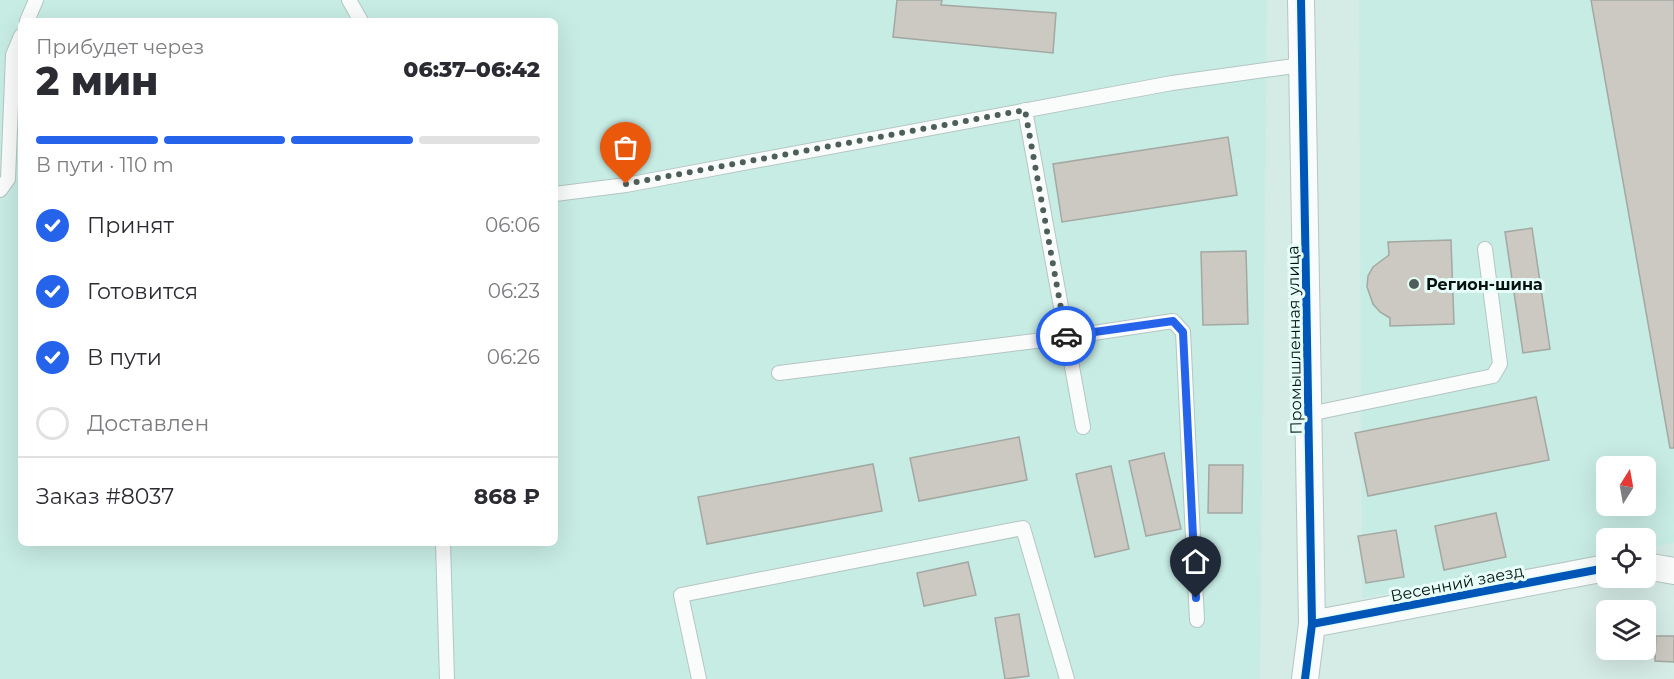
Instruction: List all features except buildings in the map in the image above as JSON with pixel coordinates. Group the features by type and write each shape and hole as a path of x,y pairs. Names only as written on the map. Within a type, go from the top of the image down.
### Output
{"street":[{"name":"Промышленная улица","path":"1301,0 1312,624 1305,679"},
{"path":"1656,566 1674,571"},
{"name":"Весенний заезд","path":"1312,624 1596,570"}],"lane":[{"path":"28,18 36,0"},
{"path":"349,0 359,18"},
{"path":"10,183 13,55 18,43"},
{"path":"558,194 626,184 1172,83 1301,65"},
{"path":"1025,110 1083,427"},
{"path":"1309,414 1493,376 1500,364 1485,249"},
{"path":"779,373 1066,337 1173,321 1183,332 1197,620"},
{"path":"699,679 681,595 1023,528 1067,679"},
{"path":"443,546 447,679"},
{"path":"1656,560 1674,556"}],"shaded area":[{"path":"0,0 1267,0 1260,679 0,679"},
{"path":"1359,0 1674,0 1674,543 1656,546 1656,528 1596,528 1596,557 1362,598"}],"cycle path":[{"path":"1301,0 1312,624 1305,679"},
{"path":"1312,624 1596,570"}],"way so far":[{"path":"626,184 1025,110 1066,336"}],"place":[{"name":"Регион-шина","path":"1414,284"}],"route":[{"path":"1066,336 1173,321 1183,332 1196,598"}]}
